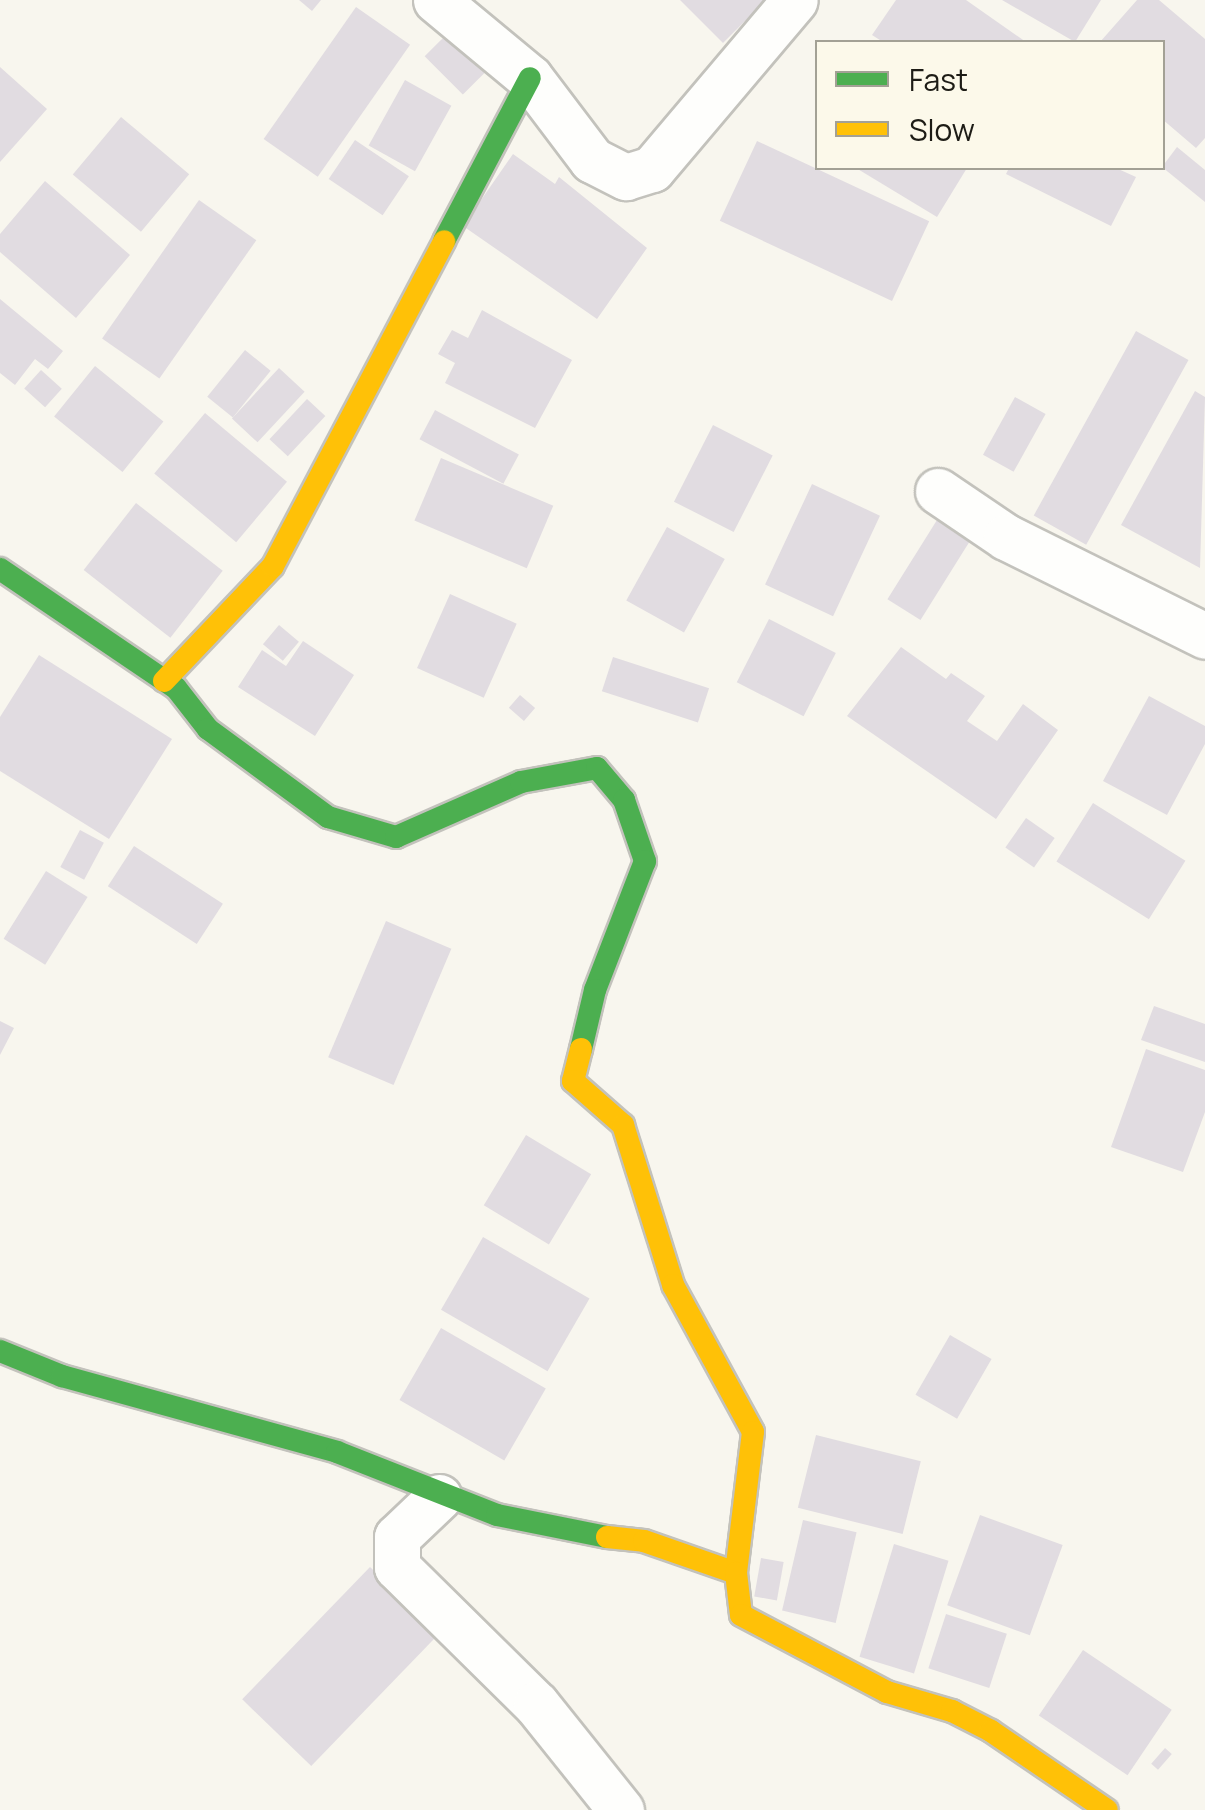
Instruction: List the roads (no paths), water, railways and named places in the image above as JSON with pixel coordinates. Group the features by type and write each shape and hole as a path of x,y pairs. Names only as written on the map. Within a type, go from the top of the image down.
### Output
{"street":[{"path":"436,0 530,78 592,160 626,177 652,169 795,0"},
{"path":"164,681 273,566 530,78"},
{"path":"938,491 1006,537 1205,636"},
{"path":"0,569 164,681 208,730 328,817 396,837 478,797 597,768 624,800 645,860 595,990 573,1081 624,1125 673,1286 754,1432 736,1573 741,1615 887,1692 978,1724 1107,1810"},
{"path":"0,1351 62,1376 337,1452 439,1497 565,1532 644,1541 736,1573"},
{"path":"439,1497 397,1537 397,1567 536,1704 621,1810"}]}
